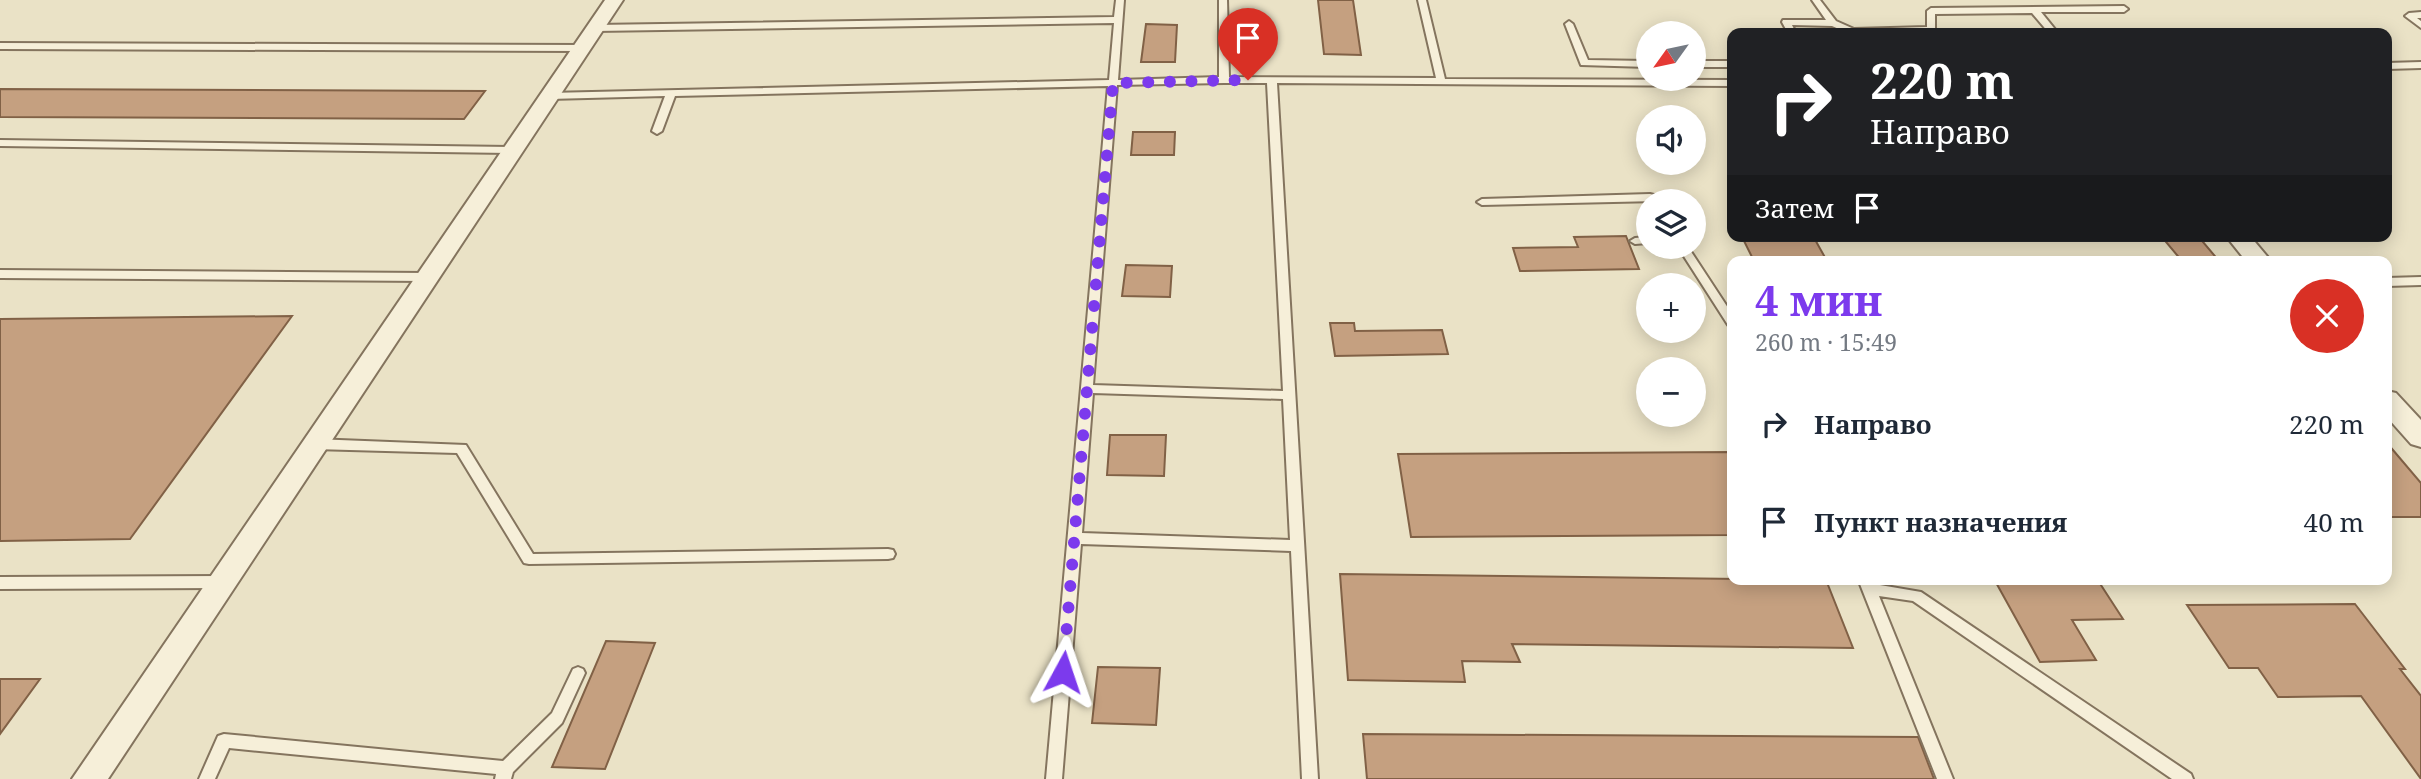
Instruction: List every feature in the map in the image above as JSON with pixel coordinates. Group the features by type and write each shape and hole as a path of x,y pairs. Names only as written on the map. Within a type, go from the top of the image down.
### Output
{"street":[{"path":"89,779 614,0"},
{"path":"2242,242 2254,256"},
{"path":"2392,405 2421,437"}],"lane":[{"path":"1054,779 1120,0"},
{"path":"1223,0 1224,80"},
{"path":"1422,0 1441,81"},
{"path":"1816,0 1833,23"},
{"path":"1931,28 1931,11 2124,9 2114,0"},
{"path":"2034,10 2050,28"},
{"path":"2421,15 2409,16 2421,25"},
{"path":"0,46 589,38 1118,20"},
{"path":"1789,28 1786,22 1833,23 1844,28"},
{"path":"1569,24 1584,63 1636,64"},
{"path":"1706,64 1727,64"},
{"path":"2392,66 2421,65"},
{"path":"549,96 1224,80 1727,83"},
{"path":"1272,80 1310,779"},
{"path":"657,131 671,93"},
{"path":"0,143 513,150"},
{"path":"1482,202 1636,197"},
{"path":"1691,259 1727,315"},
{"path":"0,274 427,277"},
{"path":"2392,282 2421,281"},
{"path":"1087,389 1289,394"},
{"path":"314,444 461,448 529,559 888,554"},
{"path":"1074,538 1298,546"},
{"path":"0,583 222,582"},
{"path":"1868,585 1945,779"},
{"path":"1872,585 1916,596 2185,779"},
{"path":"207,779 224,741 505,773 557,719 578,673"}],"building":[{"path":"1318,0 1353,0 1361,55 1324,54"},
{"path":"1146,24 1177,25 1175,62 1141,62"},
{"path":"0,89 485,91 464,119 0,117"},
{"path":"1133,132 1175,132 1174,155 1131,155"},
{"path":"1626,236 1639,269 1520,271 1513,248 1578,247 1574,237"},
{"path":"1744,242 1816,242 1824,256 1752,256"},
{"path":"2166,242 2203,242 2215,256 2178,256"},
{"path":"1126,265 1172,266 1170,297 1122,296"},
{"path":"292,316 130,539 0,541 0,319"},
{"path":"1330,323 1354,323 1355,331 1442,330 1448,354 1335,356"},
{"path":"1110,435 1166,435 1164,476 1107,475"},
{"path":"2392,449 2421,483 2421,517 2392,517"},
{"path":"1727,452 1727,535 1411,537 1398,454"},
{"path":"1340,574 1727,579 1727,585 1828,585 1853,648 1512,644 1520,662 1462,661 1465,682 1348,680"},
{"path":"1997,585 2101,585 2123,619 2072,620 2096,660 2040,662"},
{"path":"2355,604 2405,669 2400,669 2421,696 2421,779 2361,696 2278,697 2258,668 2229,668 2187,605"},
{"path":"606,641 655,643 605,769 552,767"},
{"path":"1098,667 1160,668 1156,725 1092,723"},
{"path":"0,679 40,679 0,734"},
{"path":"1363,734 1918,737 1934,779 1367,779"}],"route":[{"path":"1063,672 1113,83 1248,80"}]}
